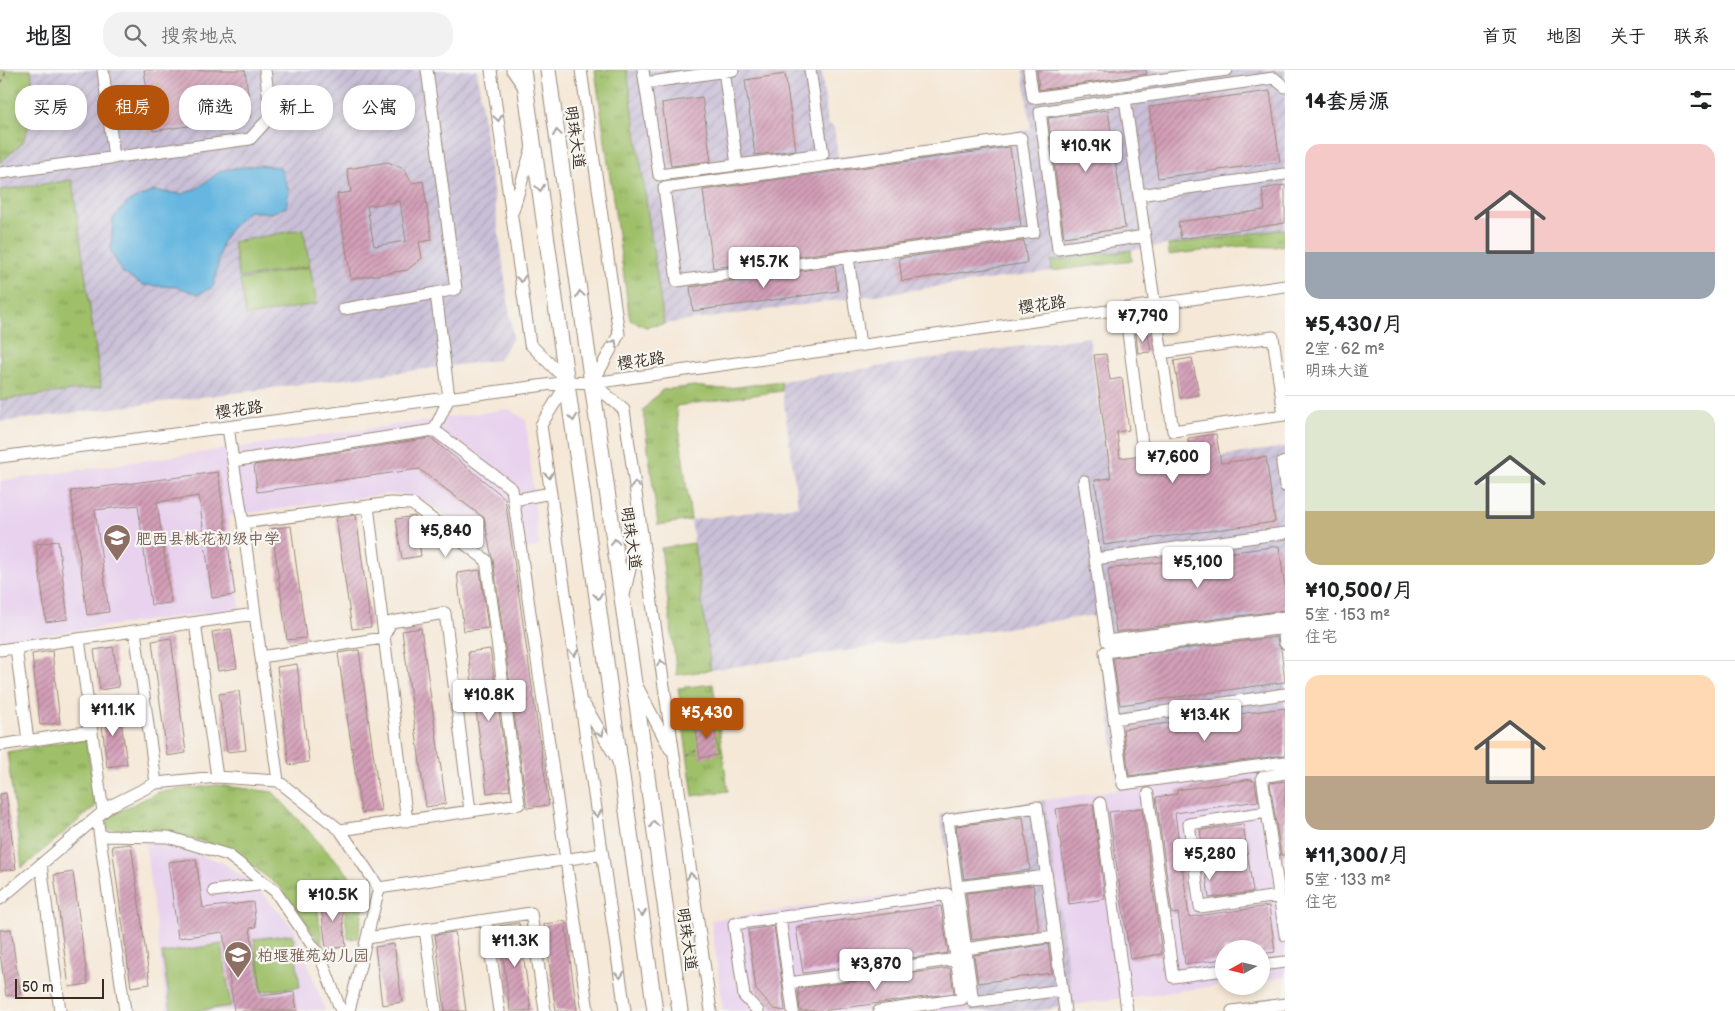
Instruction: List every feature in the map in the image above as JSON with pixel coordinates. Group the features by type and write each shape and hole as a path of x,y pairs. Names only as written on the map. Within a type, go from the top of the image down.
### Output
{"main road":[{"path":"523,70 655,1011"},
{"name":"明珠大道","path":"548,70 680,1011"},
{"path":"547,236 557,246 565,246 572,234"},
{"path":"585,506 591,492 602,490 610,504"},
{"path":"647,949 655,965 666,964 671,946"}],"street":[{"path":"103,70 114,158"},
{"path":"0,173 250,139 271,116 265,70"},
{"path":"344,309 456,289 427,70"},
{"path":"491,70 530,344 568,382 541,425 625,1011"},
{"path":"512,70 526,92"},
{"path":"581,70 619,334 593,383 624,410 710,1011"},
{"path":"644,70 659,176 823,154 810,70"},
{"path":"645,83 727,70 737,165"},
{"path":"1029,70 1033,98 1227,70"},
{"path":"1145,236 1058,249 1040,112 1274,78 1285,87"},
{"path":"1125,99 1161,354 1173,431 1284,415 1273,337 1161,354"},
{"path":"1021,138 1034,232 848,258 677,281 664,188 1021,138"},
{"path":"512,216 534,143"},
{"path":"1139,195 1285,174"},
{"path":"848,258 860,345"},
{"name":"樱花路","path":"0,457 568,382 593,383 1285,286"},
{"path":"434,430 449,398 436,293"},
{"path":"1125,308 1142,444"},
{"path":"228,427 278,781"},
{"path":"233,461 434,430 512,489 588,1011"},
{"path":"1285,462 1282,463 1285,486"},
{"path":"1084,481 1107,641 1284,624"},
{"path":"514,500 551,493"},
{"path":"242,523 390,503 412,504 486,560 519,804 340,830"},
{"path":"368,506 407,821"},
{"path":"623,599 640,524"},
{"path":"1095,560 1285,533"},
{"path":"384,638 391,622 445,613 470,811"},
{"path":"0,650 255,614"},
{"path":"195,623 217,776"},
{"path":"1284,624 1285,643"},
{"path":"1284,624 1105,652 1123,784 1285,762"},
{"path":"135,631 156,783"},
{"path":"261,657 384,638"},
{"path":"79,639 92,731 100,815 100,836 125,1011"},
{"path":"16,648 28,741"},
{"path":"634,681 674,757"},
{"path":"1114,719 1285,694"},
{"path":"580,698 621,767"},
{"path":"0,745 92,731"},
{"path":"1285,773 1262,777 1282,902 1285,935"},
{"path":"0,899 110,806 156,783 217,776 278,781 340,830 379,888 349,1011"},
{"path":"1148,794 1172,977 1215,971"},
{"path":"1100,803 1127,1011"},
{"path":"1062,990 973,1002 948,820 1037,807 1065,1011"},
{"path":"1267,812 1189,824 1200,907 1282,902"},
{"path":"100,836 168,837 228,855 275,891 321,958 341,1011"},
{"path":"379,888 602,854"},
{"path":"41,864 60,1011"},
{"path":"957,887 1046,876"},
{"path":"214,891 265,884"},
{"path":"758,1011 744,996 734,924 947,894 962,999 899,1010 879,1011"},
{"path":"367,938 531,913 545,1011"},
{"path":"780,918 793,1011"},
{"path":"486,920 499,1011"},
{"path":"425,929 436,1011"},
{"path":"965,949 1054,936"},
{"path":"789,983 957,959"},
{"path":"1270,964 1285,962"},
{"path":"1232,1011 1285,1004"}],"path":[{"path":"0,83 6,70"}],"shaded area":[{"path":"0,70 477,70 513,338 498,360 0,422"},
{"path":"627,70 821,70 828,124 834,127 838,157 1031,130 1023,70 1285,70 1285,229 1051,261 1052,271 664,324"},
{"path":"1089,337 1108,472 1285,447 1285,767 1119,790 1096,615 711,670 691,520 798,506 781,381"},
{"path":"509,409 526,420 539,547 490,554 437,509 426,502 400,494 387,494 228,516 240,608 0,641 0,481"},
{"path":"1285,767 1285,977 1270,979 1270,940 1215,940 1215,986 1073,1005 1045,800"},
{"path":"1045,800 1073,1005 1038,1011 971,1011 953,886 940,814"},
{"path":"145,842 158,842 221,862 254,884 295,930 325,1010 167,1011"},
{"path":"953,886 971,1011 723,1011 711,920"}],"green space":[{"path":"0,70 31,70 33,85 15,85 15,130 27,130 23,142 0,163"},
{"path":"595,70 627,70 664,324 646,327 630,320"},
{"path":"72,180 101,387 0,400 0,190"},
{"path":"303,229 310,266 239,278 233,242"},
{"path":"1285,229 1285,245 1274,247 1242,246 1169,255 1168,245"},
{"path":"1131,250 1132,261 1052,271 1051,261"},
{"path":"310,267 317,304 246,316 240,280"},
{"path":"781,381 782,391 676,406 691,520 658,525 643,410 662,390 694,386 722,389"},
{"path":"694,543 711,670 677,675 661,548"},
{"path":"713,684 728,791 693,796 678,688"},
{"path":"86,738 96,806 22,868 7,752"},
{"path":"217,785 273,792 348,874 364,903 358,938 348,939 342,890 316,895 323,947 281,888 232,850 168,832 104,829 103,819 159,792"},
{"path":"293,934 300,987 261,992 254,939"},
{"path":"222,944 231,1006 198,1011 171,1011 162,953"}],"water":[{"path":"260,165 280,167 289,191 286,207 271,213 249,211 236,223 228,232 223,242 213,287 198,294 177,287 143,285 123,273 111,252 113,218 128,202 153,191 183,194 199,187 222,170"}],"building":[{"path":"144,70 245,70 247,85 179,85 179,127 169,129 169,85 146,85"},
{"path":"1037,70 1146,70 1147,74 1039,90"},
{"path":"785,74 796,150 755,155 745,80"},
{"path":"1270,91 1280,162 1158,178 1149,107"},
{"path":"702,97 711,161 671,166 662,103"},
{"path":"1108,110 1125,228 1064,237 1048,118"},
{"path":"1010,147 1021,226 713,268 703,190"},
{"path":"388,162 404,169 412,183 423,181 432,240 419,242 422,258 407,270 351,279 337,194 351,192 347,169","holes":["400,201 406,241 374,246 367,206"]},
{"path":"1285,185 1285,223 1181,239 1178,222 1265,210 1262,189"},
{"path":"1024,241 1027,263 902,281 899,258"},
{"path":"835,266 838,291 693,311 690,287"},
{"path":"1148,333 1151,352 1138,353 1136,334"},
{"path":"1106,354 1110,380 1122,378 1129,430 1117,432 1120,458 1164,452 1166,470 1192,467 1188,438 1216,434 1221,463 1266,457 1275,522 1104,545 1095,480 1111,478 1094,355"},
{"path":"1192,358 1199,395 1180,398 1174,361"},
{"path":"431,438 505,498 549,805 527,808 493,559 484,518 419,469 257,492 254,465"},
{"path":"218,472 235,595 212,598 199,496 157,502 171,603 151,605 138,505 95,510 109,612 87,615 71,491"},
{"path":"356,515 371,627 352,629 336,518"},
{"path":"415,516 421,556 402,559 396,519"},
{"path":"291,526 306,638 287,640 272,529"},
{"path":"58,541 68,619 46,622 36,544"},
{"path":"1279,546 1285,588 1285,610 1116,632 1108,569"},
{"path":"480,570 488,628 464,631 457,573"},
{"path":"421,628 446,804 426,807 402,631"},
{"path":"231,629 237,668 218,671 212,632"},
{"path":"1277,637 1281,649 1285,682 1120,705 1113,658"},
{"path":"171,638 186,753 167,756 152,641"},
{"path":"113,647 119,687 100,690 94,650"},
{"path":"490,649 510,790 487,793 468,652"},
{"path":"359,650 381,810 361,813 338,653"},
{"path":"52,651 60,723 40,725 32,654"},
{"path":"297,664 309,762 289,765 277,667"},
{"path":"239,691 246,750 227,752 219,694"},
{"path":"119,706 127,764 107,767 100,708"},
{"path":"1285,708 1285,755 1129,776 1123,729"},
{"path":"714,722 718,755 700,758 695,724"},
{"path":"1252,779 1252,781 1255,781 1258,801 1175,813 1189,917 1269,906 1275,952 1270,953 1270,940 1215,940 1215,960 1185,964 1178,913 1172,914 1156,797 1177,794 1177,790"},
{"path":"1285,781 1285,855 1281,855 1270,783"},
{"path":"6,793 16,869 0,871 0,794"},
{"path":"1093,804 1105,899 1069,904 1056,809"},
{"path":"1142,808 1162,954 1130,959 1109,812"},
{"path":"1023,817 1030,870 964,879 956,826"},
{"path":"1243,824 1253,892 1209,898 1200,830"},
{"path":"131,844 150,984 131,987 112,846"},
{"path":"196,859 203,908 253,902 256,927 250,928 260,996 294,992 297,1011 234,1011 223,932 178,938 168,862"},
{"path":"73,872 88,984 69,987 54,875"},
{"path":"1033,885 1039,931 972,940 966,893"},
{"path":"340,895 346,947 326,949 320,897"},
{"path":"941,906 948,953 803,973 796,927"},
{"path":"565,921 577,1011 556,1011 544,924"},
{"path":"519,923 531,1011 510,1011 499,926"},
{"path":"774,926 785,1011 774,1009 756,990 748,930"},
{"path":"11,929 20,994 6,996 0,953 0,930"},
{"path":"455,932 466,1011 445,1011 435,935"},
{"path":"394,944 402,1002 382,1005 375,947"},
{"path":"1048,944 1052,973 978,983 974,955"},
{"path":"950,968 954,993 821,1011 800,1011 798,989"}],"place":[{"name":"肥西县桃花初级中学","path":"117,562"},
{"name":"柏堰雅苑幼儿园","path":"238,979"}]}
